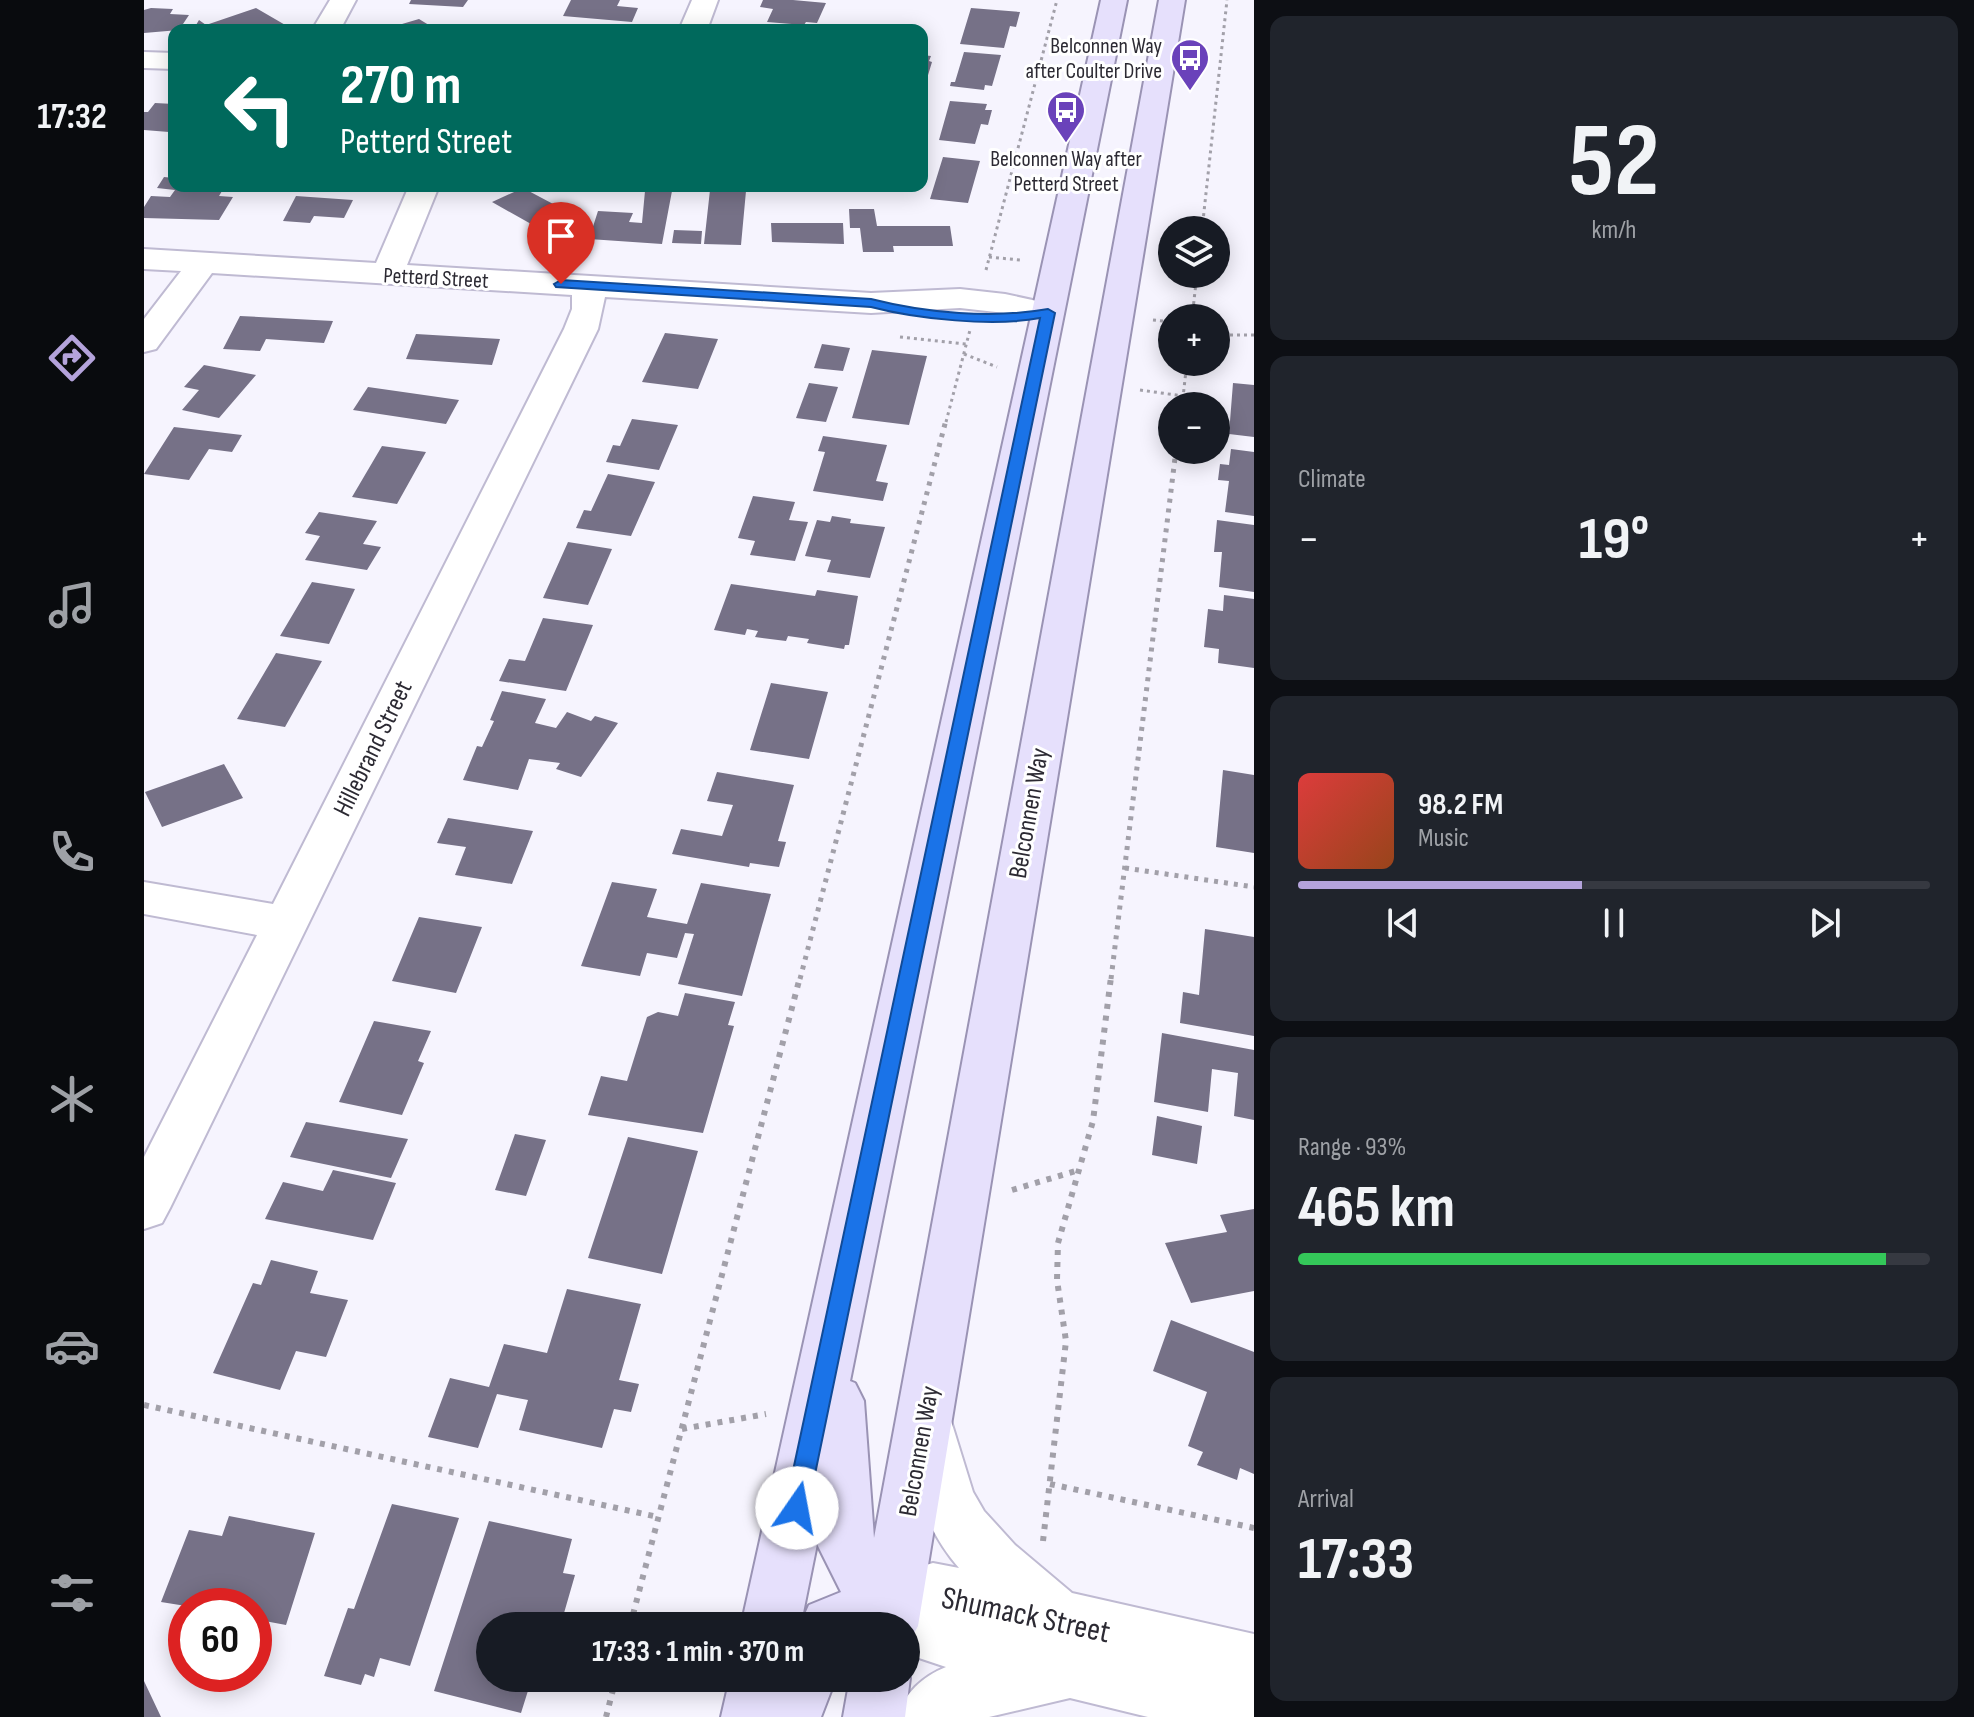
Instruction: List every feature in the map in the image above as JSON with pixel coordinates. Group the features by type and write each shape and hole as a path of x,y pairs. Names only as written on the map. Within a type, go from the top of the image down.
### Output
{"main road":[{"path":"774,1612 832,1339 1071,306 1114,0"},
{"name":"Belconnen Way","path":"890,1612 1104,375 1172,0"},
{"path":"1071,306 1123,269"},
{"path":"1071,306 1104,375"},
{"path":"832,1339 843,1537 861,1572 889,1612"},
{"path":"752,1717 757,1692"},
{"path":"790,1717 800,1692"},
{"path":"874,1717 878,1692"}],"street":[{"path":"329,24 343,0"},
{"path":"695,24 705,0"},
{"path":"144,60 168,61"},
{"path":"388,274 422,192"},
{"name":"Petterd Street","path":"144,259 871,303 899,310 976,308 1017,318 1071,306"},
{"path":"144,342 203,263"},
{"name":"Hillebrand Street","path":"144,1208 581,329 588,309 589,286"},
{"path":"144,898 285,923"},
{"path":"925,1416 939,1475 964,1529 1055,1630 954,1694 927,1717"},
{"name":"Shumack Street","path":"920,1629 928,1633 1055,1630 1254,1664"},
{"name":"Shumack Street","path":"1055,1630 1243,1710 1254,1710"}],"path":[{"path":"634,1612 1057,0"},
{"path":"1204,216 1227,0"},
{"path":"1230,335 1254,335"},
{"path":"964,354 1000,369"},
{"path":"1055,1630 1050,1484 1066,1341 1057,1280 1058,1243 1093,1121 1174,464"},
{"path":"1125,868 1254,887"},
{"path":"1002,1192 1080,1170"},
{"path":"144,1405 658,1517"},
{"path":"1050,1484 1254,1528"},
{"path":"606,1717 612,1692"}],"building":[{"path":"411,0 468,0 463,7 409,4"},
{"path":"571,0 620,0 617,6 638,8 632,22 563,16"},
{"path":"763,0 826,3 817,23 805,24 767,22 773,9 760,7"},
{"path":"256,8 284,24 209,24"},
{"path":"971,8 1020,12 1016,27 1010,26 1004,48 960,44"},
{"path":"173,9 170,14 189,15 183,24 168,24 168,31 144,33 144,10"},
{"path":"419,19 427,24 402,24"},
{"path":"964,52 1001,55 992,86 985,85 984,90 950,86 951,82 955,82"},
{"path":"950,101 987,104 985,110 992,110 988,125 981,124 975,144 939,140"},
{"path":"155,103 168,104 168,132 144,130 144,112 148,112"},
{"path":"943,157 980,161 968,203 930,199"},
{"path":"164,177 168,177 168,189 157,188"},
{"path":"174,192 221,192 219,196 233,197 219,220 144,218 144,207 151,196 170,197"},
{"path":"514,192 531,192 572,214 540,229 492,202"},
{"path":"645,192 672,192 662,244 589,239 598,211 633,213 629,222 642,223"},
{"path":"710,192 746,192 741,245 704,244"},
{"path":"296,196 353,200 344,218 314,216 310,223 283,221"},
{"path":"849,209 874,209 877,226 950,226 953,246 893,246 894,252 863,252 860,228 850,228"},
{"path":"771,223 843,223 844,244 772,242"},
{"path":"674,230 702,231 701,244 672,243"},
{"path":"240,316 333,321 324,343 266,339 260,351 223,349"},
{"path":"665,333 718,339 698,389 642,382"},
{"path":"416,334 500,339 492,365 406,359"},
{"path":"822,344 850,348 843,371 814,368"},
{"path":"872,350 927,356 909,425 852,418"},
{"path":"204,365 256,375 219,418 182,410 199,390 184,387"},
{"path":"809,383 838,387 826,422 796,418"},
{"path":"1233,383 1254,385 1254,437 1230,434"},
{"path":"368,387 459,400 446,424 353,410"},
{"path":"632,419 678,425 659,470 606,462 613,445 620,446"},
{"path":"174,427 242,435 232,452 209,449 189,480 144,474"},
{"path":"823,436 887,445 876,481 888,483 883,501 813,491 825,452 818,451"},
{"path":"382,446 426,452 397,504 352,497"},
{"path":"1231,449 1254,452 1254,516 1225,512 1229,481 1218,480 1220,464 1229,465"},
{"path":"608,474 655,482 631,536 576,528 584,510 591,511"},
{"path":"753,496 795,502 789,520 808,522 795,561 750,555 755,541 738,538"},
{"path":"319,512 377,521 363,544 381,547 367,570 305,560 320,536 305,533"},
{"path":"832,516 851,519 850,523 885,527 870,578 827,572 831,560 805,556 817,520 830,522"},
{"path":"1217,520 1254,525 1254,592 1219,587 1222,552 1214,552"},
{"path":"568,542 612,549 588,605 543,598"},
{"path":"312,582 355,589 329,644 280,636"},
{"path":"731,584 815,596 817,590 858,596 849,645 845,645 844,649 807,643 809,639 788,636 786,641 755,637 758,631 747,629 745,635 714,630"},
{"path":"1224,595 1254,599 1254,668 1218,663 1219,649 1204,647 1208,609 1223,611"},
{"path":"543,618 593,625 566,691 499,681 509,659 525,661"},
{"path":"276,653 322,661 285,727 237,719"},
{"path":"771,683 828,692 809,759 750,750"},
{"path":"502,691 546,699 535,723 556,728 567,712 591,721 595,716 618,723 581,777 556,769 560,763 529,759 518,790 463,780 477,746 482,747 494,721 490,720"},
{"path":"224,764 243,798 162,827 145,792"},
{"path":"1223,770 1254,775 1254,853 1216,847"},
{"path":"717,772 794,785 778,841 786,842 779,867 750,863 749,867 672,854 681,829 722,836 733,805 707,801"},
{"path":"448,818 533,831 512,884 455,875 466,847 437,843"},
{"path":"612,882 657,889 647,917 687,924 701,883 771,894 742,996 678,984 694,934 685,933 677,958 647,953 640,976 581,966"},
{"path":"419,917 482,927 456,993 392,981"},
{"path":"1205,929 1254,937 1254,1036 1180,1023 1183,992 1199,995"},
{"path":"685,993 735,1002 728,1025 734,1026 703,1133 588,1115 601,1076 627,1081 647,1017 658,1012 678,1016"},
{"path":"374,1021 431,1031 418,1061 424,1063 402,1115 339,1102"},
{"path":"1162,1033 1254,1050 1254,1120 1234,1116 1238,1073 1212,1069 1208,1112 1154,1102"},
{"path":"1157,1116 1202,1126 1197,1164 1152,1155"},
{"path":"306,1122 408,1139 391,1178 290,1157"},
{"path":"515,1134 546,1140 526,1196 495,1190"},
{"path":"628,1137 698,1151 662,1274 588,1258"},
{"path":"333,1170 396,1183 373,1240 265,1219 283,1182 323,1191"},
{"path":"1254,1209 1254,1291 1191,1303 1165,1243 1227,1232 1220,1215"},
{"path":"271,1260 318,1271 310,1293 348,1300 326,1357 296,1351 280,1390 213,1373 253,1283 261,1285"},
{"path":"567,1289 641,1304 619,1380 639,1384 631,1412 614,1409 602,1448 519,1430 528,1400 497,1394 478,1448 428,1437 450,1378 489,1387 504,1344 547,1353"},
{"path":"1171,1320 1254,1352 1254,1474 1240,1468 1237,1480 1197,1465 1203,1452 1188,1446 1207,1392 1153,1371"},
{"path":"392,1504 459,1518 410,1666 380,1658 374,1677 365,1674 361,1685 324,1676 348,1608 354,1609"},
{"path":"229,1516 315,1533 286,1625 272,1622 272,1588 168,1588 168,1603 161,1602 189,1530 222,1536"},
{"path":"489,1521 572,1539 563,1573 575,1575 564,1612 476,1612 476,1692 528,1692 521,1713 434,1691"},
{"path":"144,1681 161,1717 144,1717"}],"place":[{"name":"Belconnen Way after Coulter Drive","path":"1190,92"},
{"name":"Belconnen Way after Petterd Street","path":"1066,144"}],"route":[{"path":"561,284 871,303 899,310 1017,318 1048,313 797,1508"}]}
